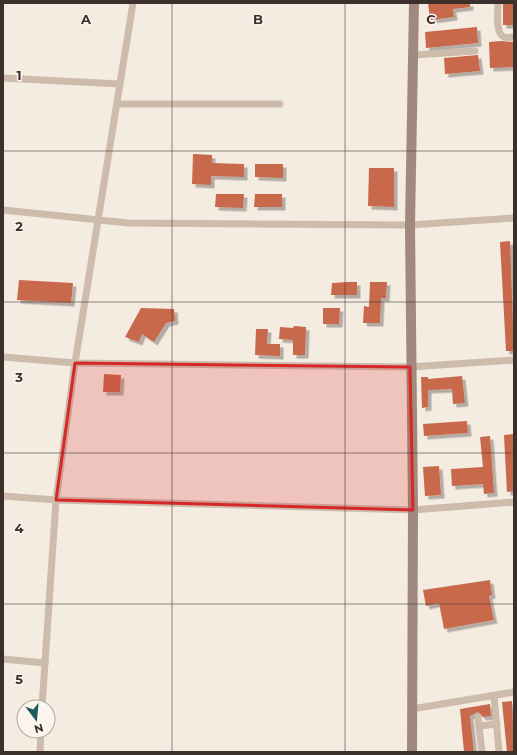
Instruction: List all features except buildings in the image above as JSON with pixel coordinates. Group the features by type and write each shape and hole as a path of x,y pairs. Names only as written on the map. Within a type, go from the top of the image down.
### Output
{"street":[{"path":"43,699 56,500 75,363 118,104 133,3"},
{"path":"412,752 413,510 410,367 410,225 414,3"},
{"path":"498,3 498,30 504,37 514,37"},
{"path":"414,55 475,51"},
{"path":"3,78 120,84"},
{"path":"118,104 280,104"},
{"path":"3,210 128,222 410,225 514,218"},
{"path":"3,357 75,363 410,367 514,360"},
{"path":"3,496 56,500 413,510 514,502"},
{"path":"3,659 45,663"},
{"path":"412,709 514,692"},
{"path":"494,696 499,752"},
{"path":"478,717 482,752"},
{"path":"479,726 496,724"},
{"path":"40,752 41,739"}],"highlighted area":[{"path":"75,363 410,367 413,510 56,500"}]}
